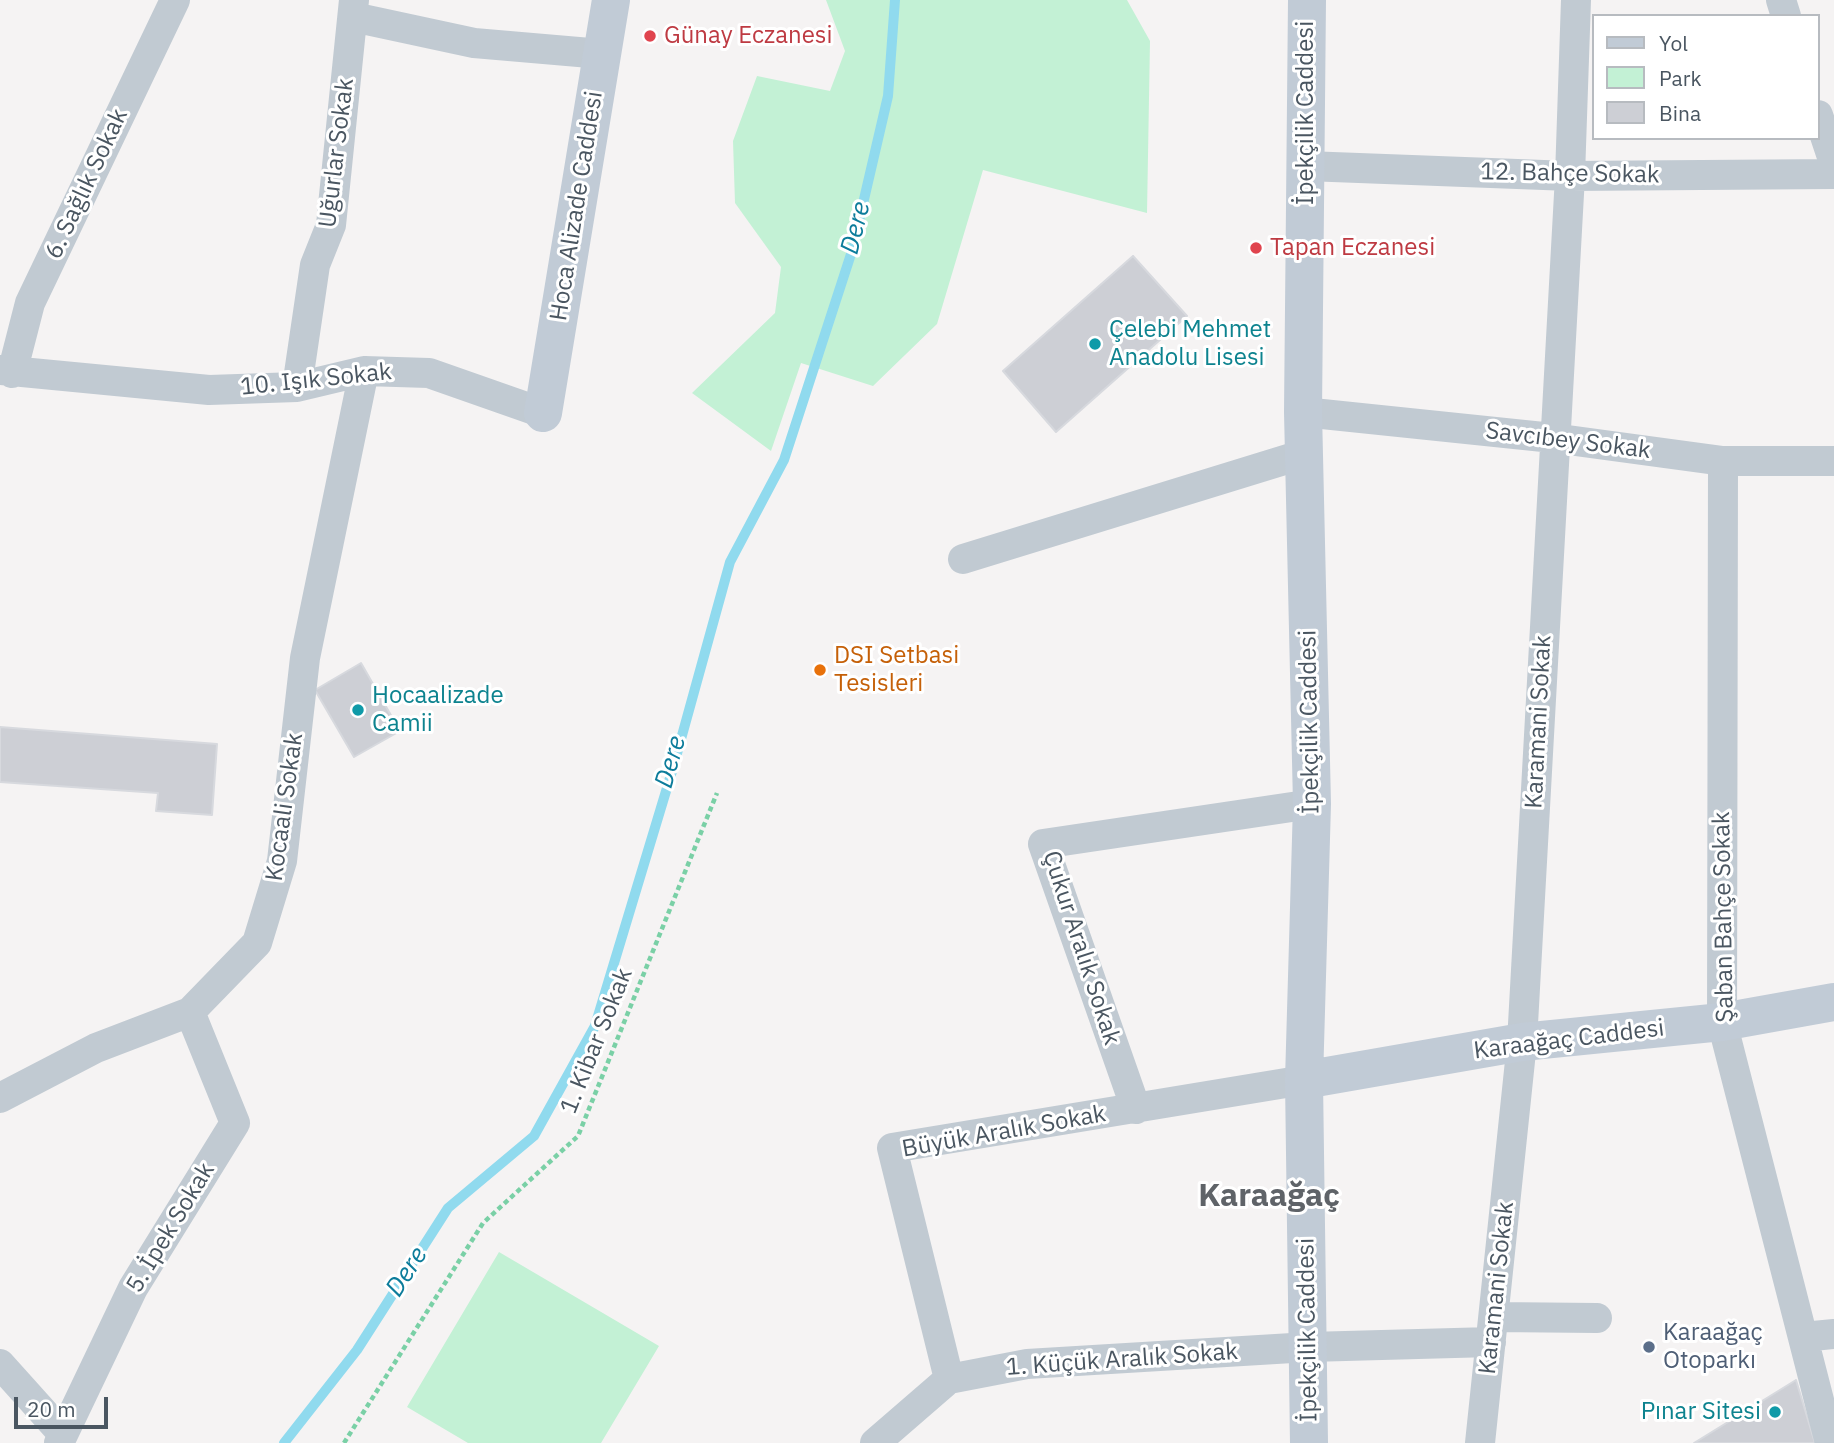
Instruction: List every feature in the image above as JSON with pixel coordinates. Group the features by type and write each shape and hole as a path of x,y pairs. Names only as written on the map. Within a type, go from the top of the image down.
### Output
{"main road":[{"name":"Hoca Alizade Caddesi","path":"543,413 611,0"},
{"name":"İpekçilik Caddesi","path":"1307,0 1303,412 1312,804 1304,1080 1309,1443"},
{"name":"Karaağaç Caddesi","path":"1304,1080 1522,1042 1722,1022 1833,1004"}],"street":[{"name":"6. Sağlık Sokak","path":"6,371 30,303 175,0"},
{"name":"Karamani Sokak","path":"1480,1443 1522,1042 1553,438 1570,176 1576,0"},
{"path":"354,9 474,43 602,54"},
{"name":"Uğurlar Sokak","path":"298,387 315,265 331,225 354,9"},
{"path":"1820,121 1834,163"},
{"name":"12. Bahçe Sokak","path":"1306,166 1570,176 1834,174"},
{"name":"10. Işık Sokak","path":"6,371 209,390 298,387 364,370 429,373 543,413"},
{"name":"Kocaali Sokak","path":"0,1098 96,1048 190,1012 257,943 282,861 305,658 364,370"},
{"name":"Savcıbey Sokak","path":"1303,412 1553,438 1723,461 1834,461"},
{"path":"963,559 1304,454"},
{"name":"Şaban Bahçe Sokak","path":"1723,461 1722,1022 1830,1443"},
{"name":"Çukur Aralık Sokak","path":"1136,1109 1042,844 1312,804"},
{"name":"5. İpek Sokak","path":"60,1438 133,1288 235,1123 190,1012"},
{"name":"Büyük Aralık Sokak","path":"949,1379 892,1148 1304,1080"},
{"name":"1. Küçük Aralık Sokak","path":"875,1443 949,1379 1027,1364 1309,1346 1597,1318"},
{"path":"1803,1337 1834,1334"},
{"path":"0,1364 60,1438"}],"path":[{"name":"1. Kibar Sokak","path":"344,1443 483,1223 578,1136 717,793"}],"green space":[{"path":"826,0 1127,0 1150,41 1147,213 983,170 937,324 873,386 801,363 771,451 692,393 775,313 781,267 735,203 733,141 757,76 830,91 845,51"},
{"path":"499,1252 659,1346 601,1443 468,1443 407,1407"}],"building":[{"name":"Çelebi Mehmet Anadolu Lisesi","path":"1133,256 1187,316 1056,432 1003,371"},
{"name":"Hocaalizade Camii","path":"361,663 400,731 354,757 315,690"},
{"path":"0,727 217,744 212,815 156,811 158,793 0,782"},
{"name":"Pınar Sitesi","path":"1796,1380 1815,1443 1694,1443"}],"waterway":[{"name":"Dere","path":"284,1443 357,1350 448,1208 534,1136 595,1026 673,768 730,562 784,460 852,251 888,96 895,0"}],"place":[{"name":"Günay Eczanesi","path":"650,36"},
{"name":"Tapan Eczanesi","path":"1256,248"},
{"name":"Çelebi Mehmet Anadolu Lisesi","path":"1095,344"},
{"name":"DSI Setbasi Tesisleri","path":"820,670"},
{"name":"Hocaalizade Camii","path":"358,710"},
{"name":"Karaağaç Otoparkı","path":"1649,1347"},
{"name":"Pınar Sitesi","path":"1775,1412"}],"district":[{"name":"Karaağaç","path":"1269,1197"}]}
